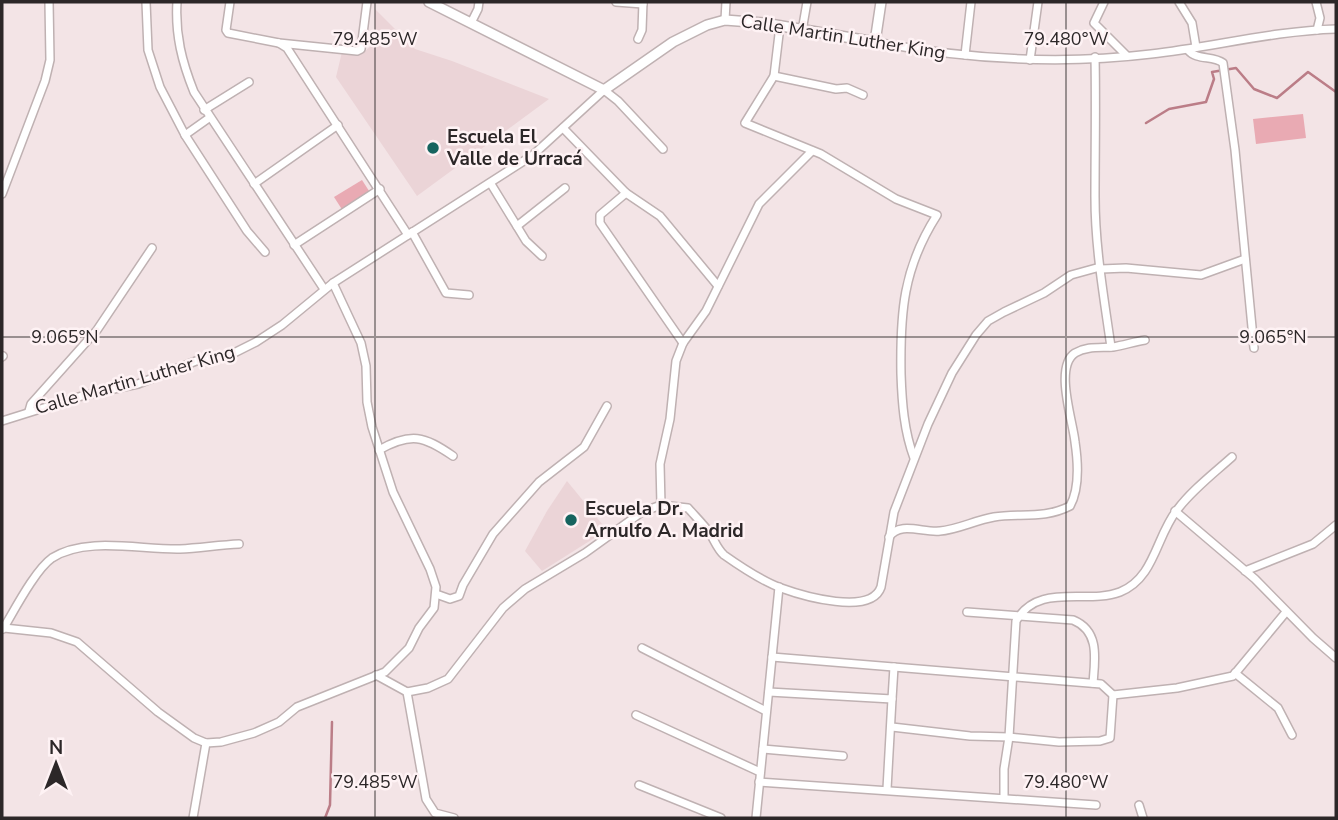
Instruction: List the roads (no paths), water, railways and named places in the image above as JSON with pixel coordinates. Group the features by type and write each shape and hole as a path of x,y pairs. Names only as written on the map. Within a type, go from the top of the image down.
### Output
{"street":[{"path":"2,194 45,81 50,53 49,2"},
{"path":"146,2 148,50 160,87 185,135 247,231 265,252"},
{"path":"177,2 177,35 181,59 194,92 324,289"},
{"path":"230,2 226,32 279,43 357,51 364,41 367,2"},
{"path":"429,2 604,90 618,101 663,149"},
{"path":"471,23 479,2"},
{"path":"616,2 643,3 642,30 638,39"},
{"path":"725,20 726,2"},
{"path":"802,31 807,2"},
{"path":"875,42 881,2"},
{"path":"965,55 971,2"},
{"path":"1030,60 1038,2"},
{"path":"1104,2 1094,23 1127,56"},
{"path":"1179,2 1192,23 1193,55 1217,59 1223,63 1235,150 1254,348"},
{"path":"1316,2 1320,18 1317,30"},
{"name":"Calle Martin Luther King","path":"2,421 85,395 138,383 196,361 230,355 256,342 282,325 324,289 533,155 604,90 673,42 707,25 725,20 780,26 927,52 1030,60 1127,56 1291,31 1336,29"},
{"path":"780,26 774,76 745,123 830,159 895,199 937,215 929,227 912,268 902,310 903,414 908,442 915,459"},
{"path":"279,43 287,48 410,233 446,293 469,295"},
{"path":"1095,57 1095,198 1100,268 1111,347"},
{"path":"774,76 836,89 848,88 863,95"},
{"path":"204,110 249,82"},
{"path":"185,135 209,118"},
{"path":"254,184 338,125"},
{"path":"564,128 626,193 660,216 718,286"},
{"path":"661,505 660,464 670,419 676,361 683,343 706,311 759,204 812,151"},
{"path":"491,184 526,241 542,256"},
{"path":"517,226 565,188"},
{"path":"294,245 380,189"},
{"path":"626,193 600,215 600,223 683,343"},
{"path":"29,411 31,404 97,330 152,247"},
{"path":"376,675 407,692 428,688 448,679 503,607 525,589 585,553 642,512 661,505 688,508 709,532 722,553 779,587 825,600 870,600 881,587 894,512 915,459 952,373 988,321 1044,293 1071,275 1100,268 1201,275 1245,260"},
{"path":"239,544 181,549 95,545 66,553 51,559 26,590 3,630 51,632 78,642 159,712 206,744 254,733 279,722 297,706 385,672 409,648 434,607 436,587 393,492 367,402 366,366 361,344 333,283"},
{"path":"889,538 893,531 900,528 937,532 997,516 1057,513 1070,506 1076,491 1075,441 1067,402 1067,367 1072,354 1085,348 1111,347 1145,340"},
{"path":"436,594 450,599 459,596 493,534 539,482 584,447 607,406"},
{"path":"379,450 410,437 428,441 453,456"},
{"path":"1004,797 1011,677 1018,616 1047,597 1101,596 1119,592 1135,583 1156,554 1175,511 1232,457"},
{"path":"1175,511 1245,571 1336,658"},
{"path":"1245,571 1313,544 1336,525"},
{"path":"756,818 779,587"},
{"path":"967,612 1073,620 1083,624 1089,630 1093,641 1093,683"},
{"path":"772,657 1093,683 1101,684 1113,695 1205,683 1233,676 1286,612"},
{"path":"642,648 766,711"},
{"path":"887,789 894,667"},
{"path":"1235,673 1278,708 1292,735"},
{"path":"407,692 426,799 435,813 454,818"},
{"path":"769,692 892,699"},
{"path":"892,727 1059,742 1105,740 1110,738 1113,695"},
{"path":"636,715 760,772"},
{"path":"193,818 206,744"},
{"path":"763,749 843,756"},
{"path":"760,782 1096,805"},
{"path":"639,785 721,818"},
{"path":"1139,805 1143,818"}],"waterway":[{"path":"1146,123 1169,109 1206,102 1214,79 1212,72 1236,68 1254,89 1277,98 1308,72 1336,92"},
{"path":"325,818 330,805 332,722"}],"place":[{"name":"Escuela El Valle de Urracá","path":"433,148"},
{"name":"Escuela Dr. Arnulfo A. Madrid","path":"571,520"}]}
